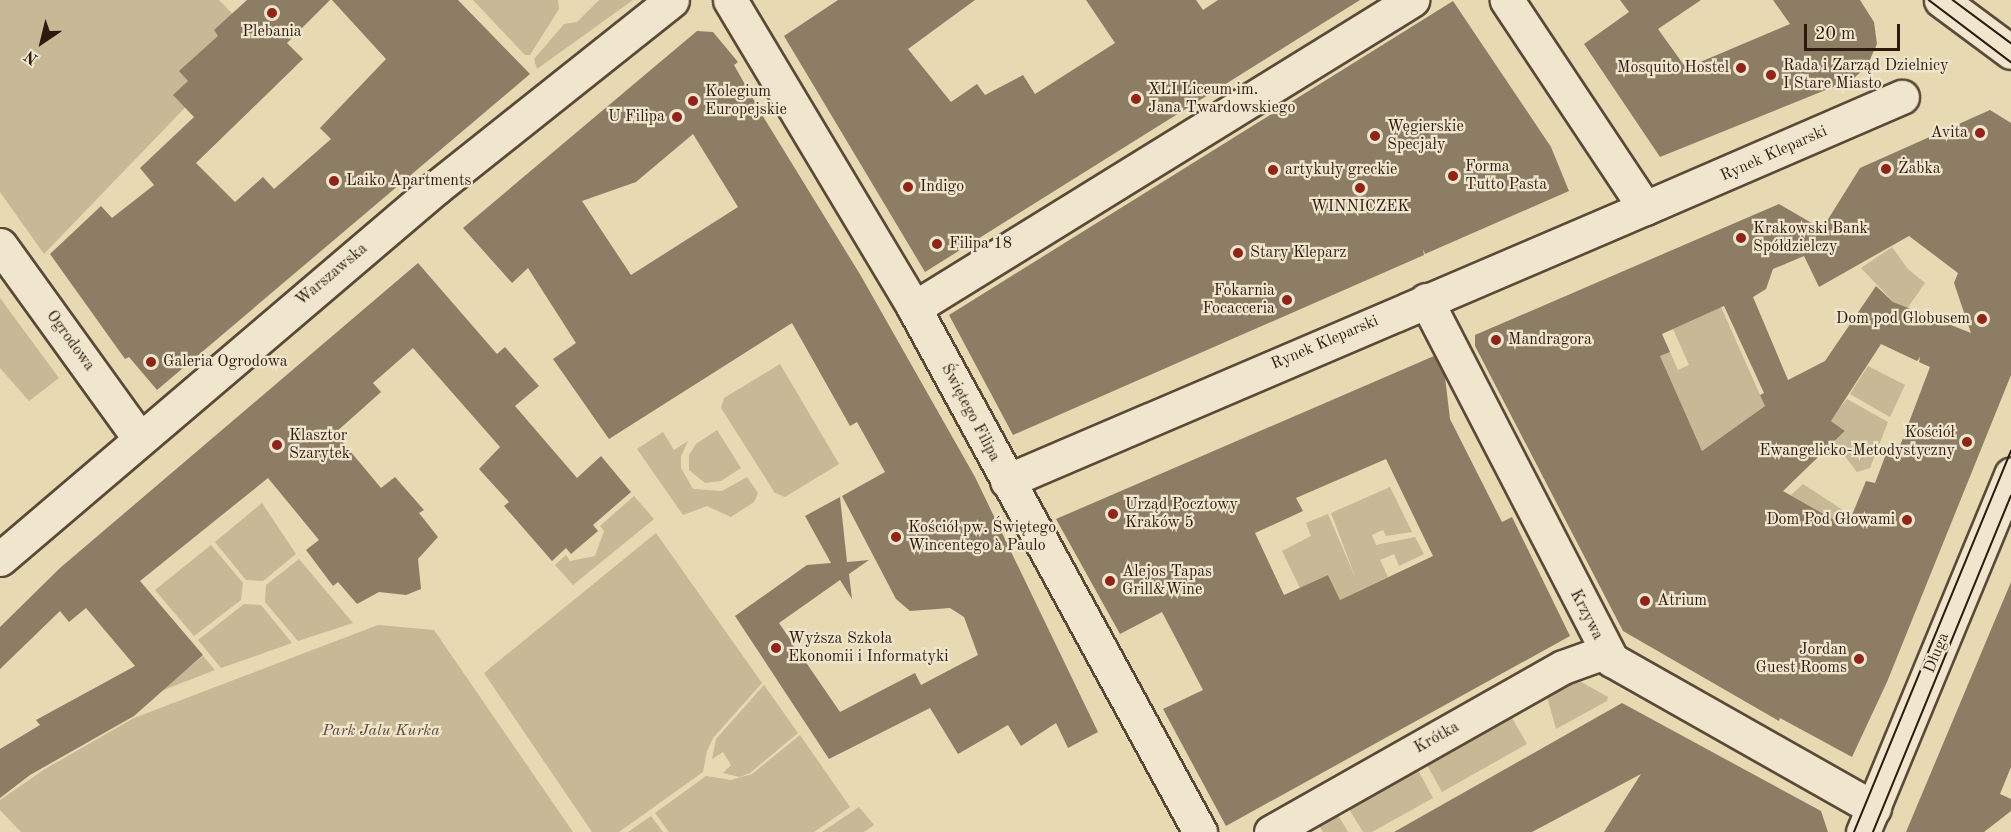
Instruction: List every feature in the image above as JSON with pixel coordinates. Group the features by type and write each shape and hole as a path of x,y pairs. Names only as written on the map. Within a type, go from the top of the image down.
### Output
{"street":[{"name":"Warszawska","path":"0,559 139,438 437,187 672,0"},
{"name":"Świętego Filipa","path":"730,0 914,308 1200,832"},
{"path":"914,308 1412,0"},
{"path":"1507,0 1645,208"},
{"path":"1941,0 2011,52"},
{"name":"Rynek Kleparski","path":"1007,481 1902,97"},
{"name":"Ogrodowa","path":"0,245 139,438"},
{"name":"Krzywa","path":"1426,300 1605,652 1623,668 1868,820"},
{"name":"Długa","path":"1868,820 2011,474"},
{"name":"Krótka","path":"1271,832 1563,667 1605,652"}],"green space":[{"path":"0,0 219,0 254,36 44,254 0,192"},
{"path":"473,0 558,0 559,9 530,55 525,55"},
{"path":"599,0 633,0 537,69 534,59 564,24 577,22"},
{"path":"1892,247 1908,269 1925,283 1904,313 1861,268"},
{"path":"0,298 59,378 29,401 0,368"},
{"path":"1721,307 1765,406 1702,451 1660,356 1670,352 1678,370 1689,365 1673,329"},
{"path":"780,364 839,464 785,497 775,493 721,408 724,398"},
{"path":"1868,366 1905,385 1890,417 1850,394"},
{"path":"1847,399 1888,422 1870,468 1857,472 1834,442 1845,431 1830,420"},
{"path":"717,430 741,468 721,481 705,483 689,470 689,455 696,444"},
{"path":"663,432 674,450 688,441 681,456 681,468 693,489 722,491 747,477 758,493 754,502 731,517 707,506 683,515 637,449"},
{"path":"1803,484 1855,518 1849,528 1791,495"},
{"path":"1390,487 1412,532 1386,536 1383,530 1372,535 1376,545 1415,537 1424,554 1399,566 1394,554 1380,560 1388,577 1340,600 1328,575 1300,588 1282,551 1311,536 1306,523 1328,514 1356,579 1331,513"},
{"path":"634,496 654,519 573,585 555,565 566,555 570,561 595,556 604,531 600,526"},
{"path":"262,503 296,554 263,581 246,580 215,542"},
{"path":"656,533 762,683 713,738 707,751 703,772 619,832 592,832 484,673"},
{"path":"211,545 243,583 241,600 194,636 155,590"},
{"path":"299,559 353,623 298,641 265,602 266,585"},
{"path":"244,604 261,605 292,643 221,668 198,640"},
{"name":"Park Jalu Kurka","path":"378,625 434,630 573,832 21,832 0,810 0,800 45,769 134,718"},
{"path":"203,656 215,670 161,691"},
{"path":"1576,679 1608,697 1607,701 1556,729 1547,697"},
{"path":"764,685 798,733 750,773 740,777 723,773 731,765 723,752 712,759 716,739"},
{"path":"1512,718 1527,744 1442,792 1427,765"},
{"path":"800,735 850,807 814,832 669,832 655,813 706,776 731,780 752,774"},
{"path":"1418,770 1433,798 1372,832 1363,832 1349,809"},
{"path":"859,807 874,825 864,832 822,832"},
{"path":"1338,815 1348,832 1323,832 1319,826"},
{"path":"651,816 663,832 628,832"}],"building":[{"path":"247,0 330,0 287,43 303,59 196,163 235,202 263,177 274,189 331,139 320,128 386,59 332,0 458,0 530,74 157,390 129,357 125,359 50,254 101,206 112,218 154,185 140,168 194,117 173,95 188,81 179,71 218,36 214,30"},
{"path":"838,0 975,0 908,49 951,102 977,84 985,95 1023,75 1035,94 1115,43 1086,0 1196,0 1203,10 1218,0 1360,0 925,272 784,36"},
{"path":"1620,0 1701,0 1658,29 1686,68 1790,24 1773,0 1860,0 1874,22 1877,44 1867,66 1853,79 1660,157 1584,44 1629,12"},
{"name":"Stary Kleparz","path":"1453,1 1551,147 1569,191 1425,254 1423,249 1424,255 1013,435 949,315"},
{"path":"697,31 713,32 738,62 734,65 764,118 861,276 975,477 1098,732 1068,748 1056,723 1021,746 1008,725 958,754 930,708 829,759 735,616 807,565 831,563 805,516 840,497 847,562 869,560 849,574 852,599 840,580 779,623 840,712 915,673 921,685 978,655 964,617 950,608 910,611 896,599 842,496 885,472 857,422 850,426 792,323 609,439 553,359 576,343 528,268 512,283 463,228","holes":["693,134 738,207 631,275 582,201 636,182"]},
{"path":"1990,110 2011,123 2011,375 1887,682 1852,757 1780,718 1779,721 1623,631 1475,346 1475,335 1779,204 1822,229 1860,168","holes":["1909,236 1958,273 1954,283 1971,333 1893,302 1876,286 1825,361 1788,380 1753,297 1766,289 1773,269 1804,256 1819,287","1724,306 1764,393 1760,395 1765,406 1702,451 1660,356 1670,352 1662,334","1881,344 1917,361 1920,357 1919,362 1930,367 1895,459 1886,454 1875,483 1866,481 1847,527 1783,491 1845,431 1831,421"]},
{"path":"418,263 497,354 505,347 539,386 515,406 577,478 601,456 631,492 593,525 598,531 571,554 566,548 552,561 504,506 509,502 479,469 500,447 413,348 373,383 381,392 335,433 381,488 395,477 424,510 419,513 438,537 418,559 421,589 406,595 379,592 357,604 338,582 333,586 306,550 319,540 268,478 140,581 203,655 134,716 30,775 0,798 0,749 40,725 36,720 135,666 86,608 69,622 60,611 0,669 0,627 60,568"},
{"path":"1434,356 1445,377 1450,419 1502,522 1512,517 1570,636 1226,826 1163,709 1203,690 1162,612 1120,634 1056,519","holes":["1386,459 1433,556 1340,600 1328,575 1284,595 1255,533 1303,511 1296,498"]},
{"path":"2011,582 2011,767 2000,794 2011,799 2011,811 1984,832 1906,832"},
{"path":"1622,703 1821,811 1828,832 1604,832 1641,774 1532,832 1394,832"}],"tram line":[{"path":"1929,0 2011,62"},
{"path":"1953,0 2011,43"},
{"path":"1854,832 2011,451"},
{"path":"1873,832 2011,496"}],"place":[{"name":"Plebania","path":"272,13"},
{"name":"Mosquito Hostel","path":"1741,68"},
{"name":"Rada i Zarząd Dzielnicy I Stare Miasto","path":"1771,75"},
{"name":"XLI Liceum im. Jana Twardowskiego","path":"1136,99"},
{"name":"Kolegium Europejskie","path":"693,101"},
{"name":"U Filipa","path":"677,117"},
{"name":"Avita","path":"1980,133"},
{"name":"Węgierskie Specjały","path":"1375,136"},
{"name":"Żabka","path":"1886,169"},
{"name":"artykuły greckie","path":"1273,170"},
{"name":"Forma Tutto Pasta","path":"1453,176"},
{"name":"Laiko Apartments","path":"334,181"},
{"name":"Indigo","path":"908,187"},
{"name":"WINNICZEK","path":"1360,188"},
{"name":"Krakowski Bank Spółdzielczy","path":"1741,238"},
{"name":"Filipa 18","path":"937,244"},
{"name":"Stary Kleparz","path":"1238,253"},
{"name":"Fokarnia Focacceria","path":"1287,300"},
{"name":"Dom pod Globusem","path":"1982,319"},
{"name":"Mandragora","path":"1496,340"},
{"name":"Galeria Ogrodowa","path":"151,362"},
{"name":"Kościół Ewangelicko-Metodystyczny","path":"1967,442"},
{"name":"Klasztor Szarytek","path":"277,445"},
{"name":"Urząd Pocztowy Kraków 5","path":"1113,514"},
{"name":"Dom Pod Głowami","path":"1907,520"},
{"name":"Kościół pw. Świętego Wincentego à Paulo","path":"896,537"},
{"name":"Alejos Tapas Grill&Wine","path":"1110,581"},
{"name":"Atrium","path":"1645,601"},
{"name":"Wyższa Szkoła Ekonomii i Informatyki","path":"776,648"},
{"name":"Jordan Guest Rooms","path":"1859,659"}]}
